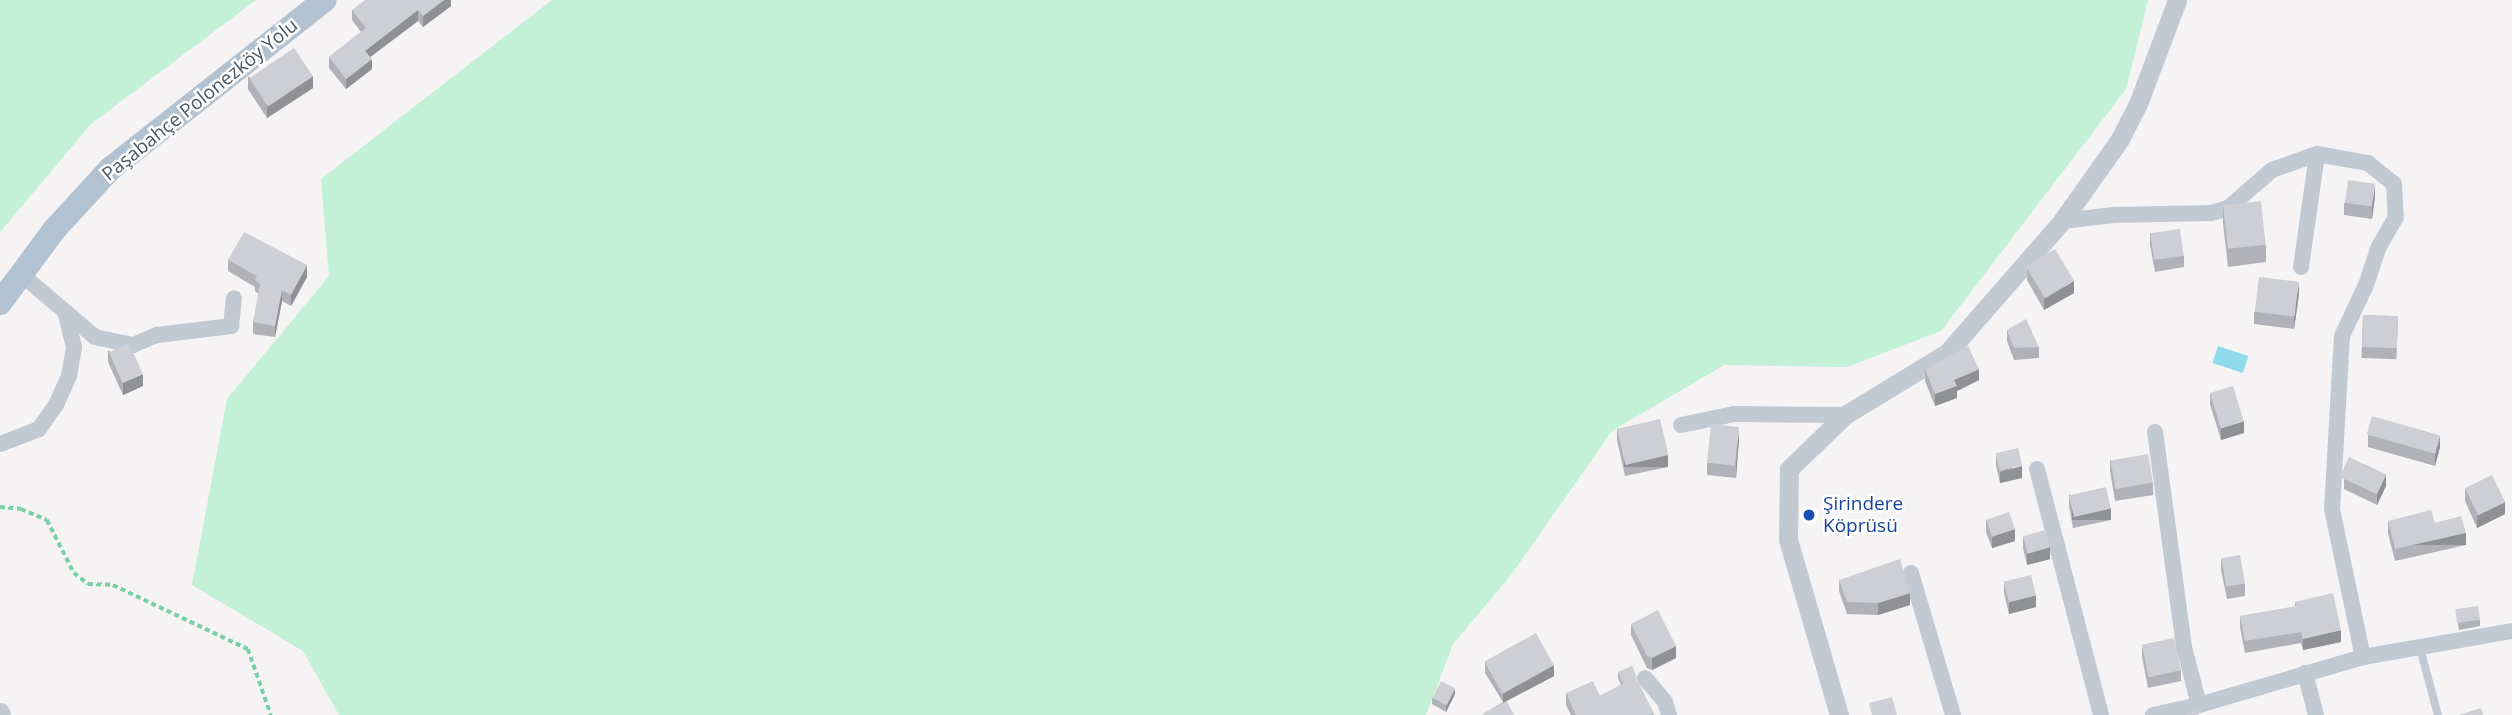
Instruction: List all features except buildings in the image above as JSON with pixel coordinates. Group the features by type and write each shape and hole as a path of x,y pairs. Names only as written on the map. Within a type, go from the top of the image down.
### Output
{"main road":[{"name":"Paşabahçe Polonezköy Yolu","path":"0,303 54,230 110,169 326,0"}],"street":[{"path":"1839,715 1788,539 1789,469 1845,415 1947,353 2062,221 2120,139 2138,104 2177,0"},
{"path":"2062,221 2114,215 2211,213 2228,208 2272,170 2317,154 2368,163 2394,184 2396,217 2379,246 2366,285 2342,335 2332,509 2363,657"},
{"path":"2301,267 2317,154"},
{"path":"21,274 95,337 133,345 157,335 231,326 234,298"},
{"path":"0,444 38,429 56,405 69,376 74,347 66,314"},
{"path":"1681,425 1734,414 1845,415"},
{"path":"2155,432 2184,647 2199,705"},
{"path":"2037,469 2101,715"},
{"path":"1911,573 1953,715"},
{"path":"2157,715 2363,657 2512,631"},
{"path":"2305,673 2316,715"},
{"path":"1645,678 1665,702 1669,715"}],"lane":[{"path":"2420,648 2438,715"}],"path":[{"path":"0,507 21,509 47,520 74,573 89,584 113,585 248,649 271,715"}],"green space":[{"path":"0,0 256,0 91,124 0,232"},
{"path":"552,0 2148,0 2126,89 1941,331 1847,367 1724,365 1612,431 1511,575 1453,644 1426,715 339,715 303,651 192,585 227,399 329,276 321,179"}],"water":[{"path":"2218,346 2248,356 2243,373 2212,363"}],"place":[{"name":"Şirindere Köprüsü","path":"1809,515"}]}
